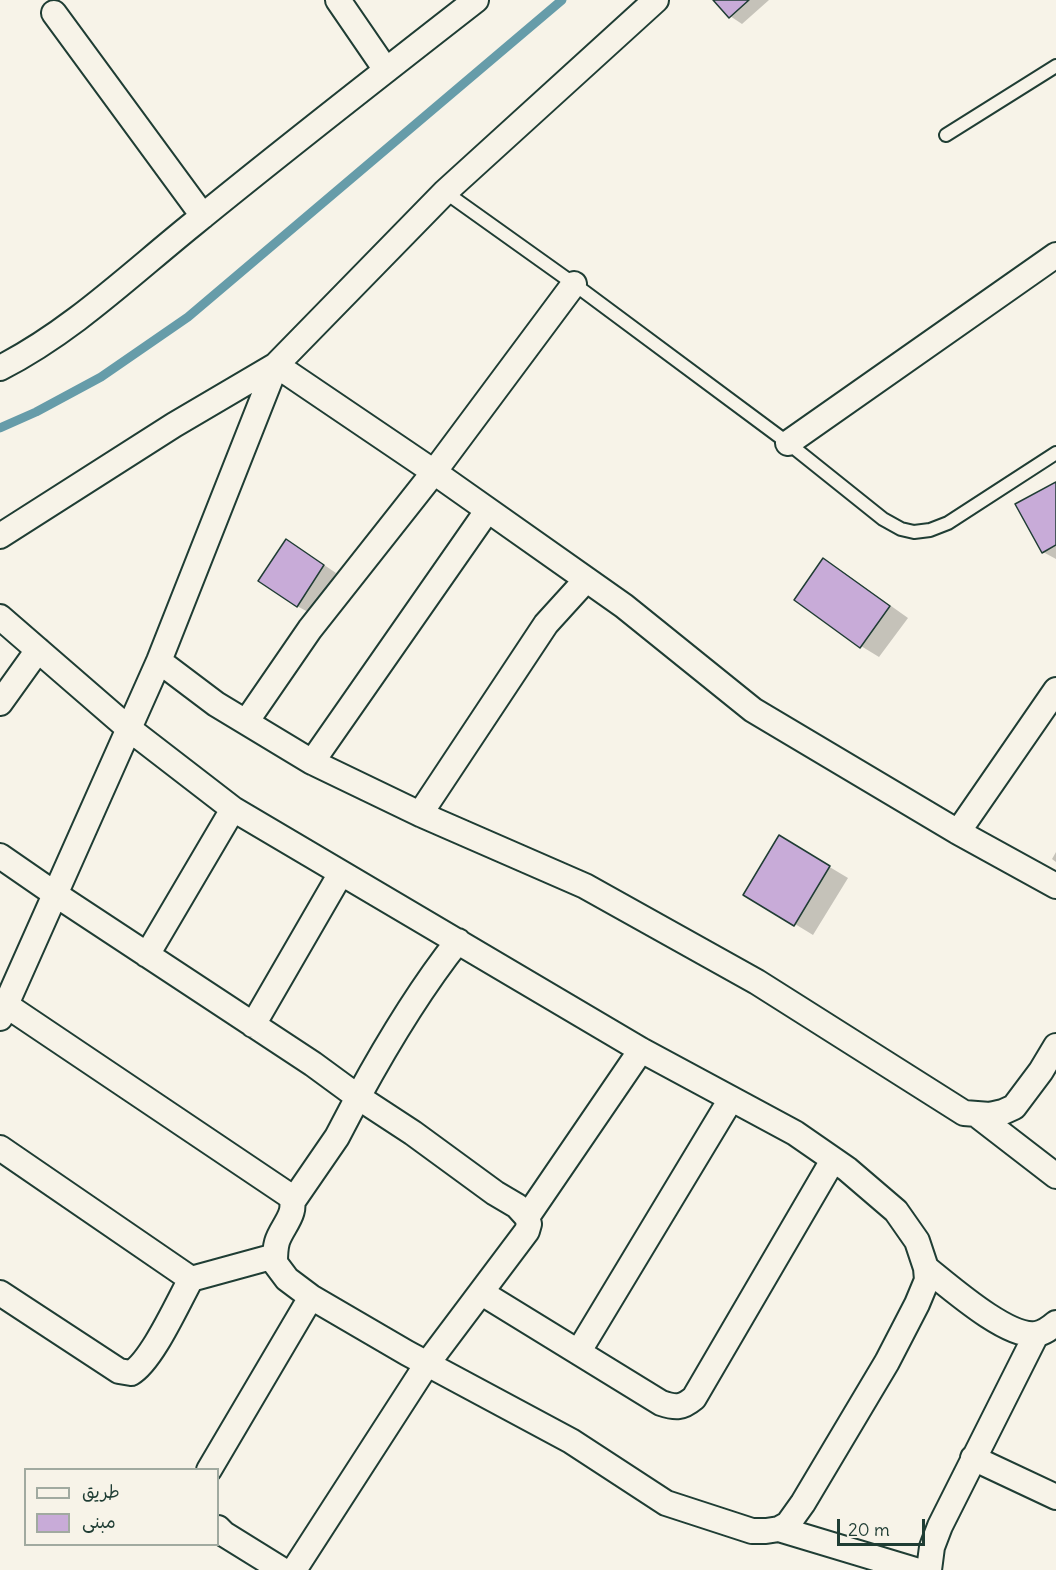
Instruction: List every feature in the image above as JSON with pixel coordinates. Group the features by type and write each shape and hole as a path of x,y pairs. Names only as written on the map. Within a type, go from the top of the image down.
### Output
{"street":[{"path":"338,0 386,70"},
{"path":"0,368 22,357 65,327 476,0"},
{"path":"0,536 174,425 276,365 446,192 656,0"},
{"path":"54,13 203,216"},
{"path":"788,443 1056,255"},
{"path":"246,722 310,629 434,472 574,284"},
{"path":"276,365 434,472 624,606 753,710 958,832 1056,886"},
{"path":"276,365 159,661 2,1008 283,1190 293,1202"},
{"path":"312,762 487,511"},
{"path":"420,814 546,624 586,580"},
{"path":"0,617 128,728 233,809 458,941 641,1050 795,1133 833,1160 896,1211 917,1241 926,1268 927,1280 887,1362 803,1503 788,1524 766,1532 752,1531 666,1503 571,1441 427,1364 311,1297 287,1279 275,1263 277,1240 288,1221 293,1202 337,1137 399,1025 435,970 458,941"},
{"path":"0,702 38,650"},
{"path":"159,661 216,704 312,762 420,814 585,886 758,982 964,1113 977,1115 1003,1112 1014,1107 1056,1047"},
{"path":"958,832 1056,690"},
{"path":"147,955 233,809"},
{"path":"0,856 413,1132 495,1193 517,1206 529,1224 527,1231 482,1293 427,1364 294,1570"},
{"path":"253,1025 341,873"},
{"path":"526,1217 641,1050"},
{"path":"579,1351 731,1099"},
{"path":"977,1115 1056,1176"},
{"path":"0,1148 191,1279"},
{"path":"482,1293 661,1403 675,1408 684,1406 694,1398 833,1160"},
{"path":"0,1293 125,1374 138,1370 158,1340 191,1279 275,1256"},
{"path":"926,1268 981,1311 1023,1334 1046,1329"},
{"path":"209,1468 311,1297"},
{"path":"929,1570 932,1547 940,1526 973,1458 1046,1329"},
{"path":"973,1458 1056,1497"},
{"path":"219,1529 282,1570"},
{"path":"779,1529 915,1570"}],"lane":[{"path":"946,135 1056,66"},
{"path":"446,192 788,443 883,519 901,529 914,532 930,530 948,523 1056,453"}],"building":[{"path":"713,0 749,0 729,18"},
{"path":"1056,482 1056,545 1042,553 1015,504"},
{"path":"286,539 324,565 297,607 258,581"},
{"path":"823,558 890,606 860,648 794,600"},
{"path":"779,835 830,866 794,926 743,895"}],"waterway":[{"path":"0,428 36,412 101,377 188,317 562,0"}]}
